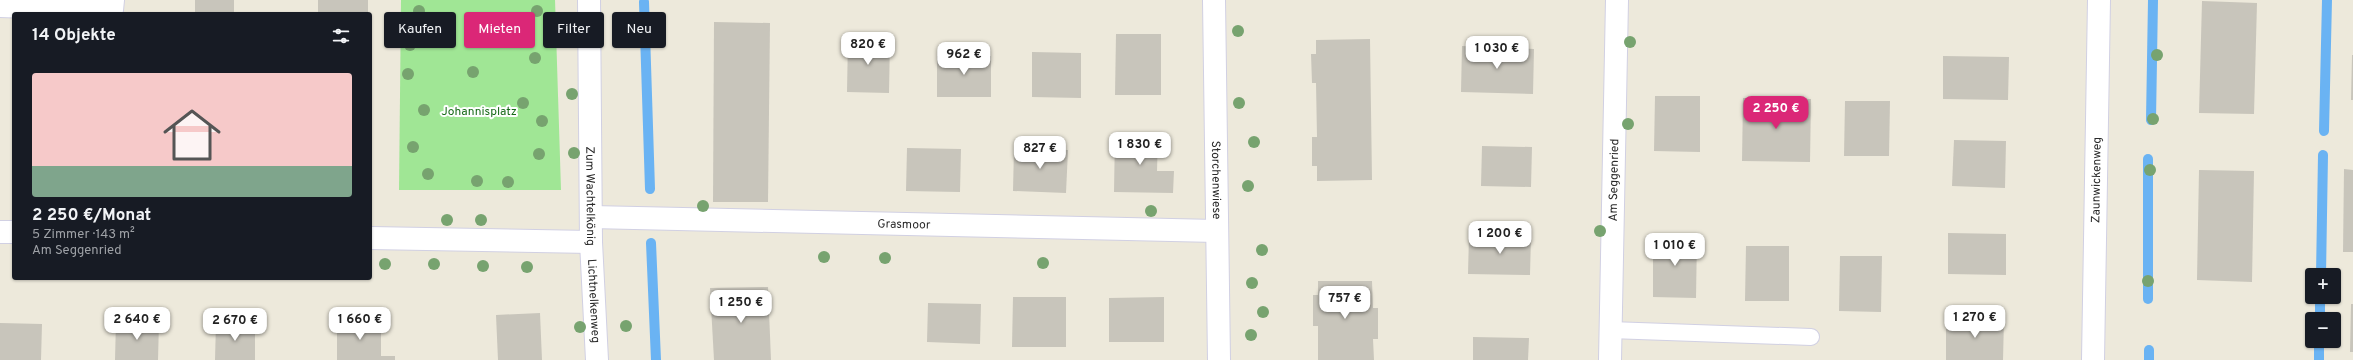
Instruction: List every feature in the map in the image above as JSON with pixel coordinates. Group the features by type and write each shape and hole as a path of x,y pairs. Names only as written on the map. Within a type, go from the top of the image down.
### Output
{"street":[{"path":"0,6 25,3 112,10 113,0"},
{"name":"Zum Wachtelkönig","path":"372,238 591,242 589,0"},
{"name":"Storchenwiese","path":"1214,0 1216,231 1219,360"},
{"name":"Am Seggenried","path":"1610,360 1617,0"},
{"name":"Zaunwickenweg","path":"2093,360 2099,0"},
{"name":"Grasmoor","path":"591,217 1216,231"},
{"path":"0,232 12,232"},
{"name":"Lichtnelkenweg","path":"591,242 597,360"}],"lane":[{"path":"1610,330 1811,337"}],"green space":[{"name":"Johannisplatz","path":"401,0 555,0 555,12 543,12 543,48 557,48 561,190 399,190 400,48 456,48 456,12 401,12"}],"building":[{"path":"195,0 234,0 234,12 195,12"},
{"path":"318,0 368,0 368,12 318,12"},
{"path":"2202,1 2257,3 2254,114 2199,113"},
{"path":"714,22 770,23 768,202 713,202"},
{"path":"1116,34 1161,34 1161,95 1115,95"},
{"path":"848,38 890,39 889,93 847,92"},
{"path":"1370,39 1372,180 1317,181 1317,166 1312,166 1312,137 1317,137 1316,83 1312,83 1311,54 1316,54 1316,40"},
{"path":"1462,46 1534,49 1533,94 1461,92"},
{"path":"1032,52 1081,53 1081,98 1032,97"},
{"path":"2352,55 2353,100 2351,100"},
{"path":"937,56 991,56 991,97 937,97"},
{"path":"1943,56 2009,57 2008,100 1943,99"},
{"path":"1655,96 1700,96 1700,152 1654,151"},
{"path":"1743,98 1811,99 1810,162 1742,161"},
{"path":"1845,101 1890,101 1889,156 1844,156"},
{"path":"1115,134 1158,135 1157,171 1174,171 1173,193 1114,192"},
{"path":"1954,140 2006,141 2005,188 1952,186"},
{"path":"1482,146 1532,147 1531,187 1481,186"},
{"path":"907,148 961,149 960,192 906,191"},
{"path":"1014,148 1068,150 1066,193 1013,191"},
{"path":"2344,169 2353,170 2353,252 2343,252"},
{"path":"2199,170 2254,171 2252,282 2197,280"},
{"path":"1948,233 2006,234 2006,275 1948,274"},
{"path":"1469,235 1531,236 1530,275 1468,274"},
{"path":"1653,236 1697,237 1696,298 1653,297"},
{"path":"1746,246 1789,246 1789,301 1745,301"},
{"path":"1840,256 1882,256 1881,312 1839,311"},
{"path":"1318,281 1372,281 1373,308 1378,308 1378,339 1373,339 1374,360 1318,360 1318,326 1313,326 1313,295 1318,295"},
{"path":"768,287 771,360 714,360 710,288"},
{"path":"1013,297 1066,297 1066,347 1012,347"},
{"path":"1164,297 1164,342 1109,342 1109,298"},
{"path":"928,303 981,304 980,344 927,342"},
{"path":"2351,304 2353,304 2353,352 2350,352"},
{"path":"540,313 542,360 498,360 496,315"},
{"path":"1946,319 2004,319 2003,360 1946,360"},
{"path":"116,321 159,322 158,360 115,360"},
{"path":"337,321 381,321 381,356 395,356 395,360 337,360"},
{"path":"0,323 42,324 41,360 0,360"},
{"path":"216,323 255,323 255,360 215,360"},
{"path":"1473,337 1529,338 1528,360 1473,360"}],"waterway":[{"path":"2151,120 2153,0"},
{"path":"2324,131 2327,0"},
{"path":"644,2 650,189"},
{"path":"2321,268 2323,155"},
{"path":"2148,159 2148,299"},
{"path":"651,243 656,360"},
{"path":"2320,304 2320,312"},
{"path":"2319,348 2319,360"},
{"path":"2149,350 2149,360"}]}
